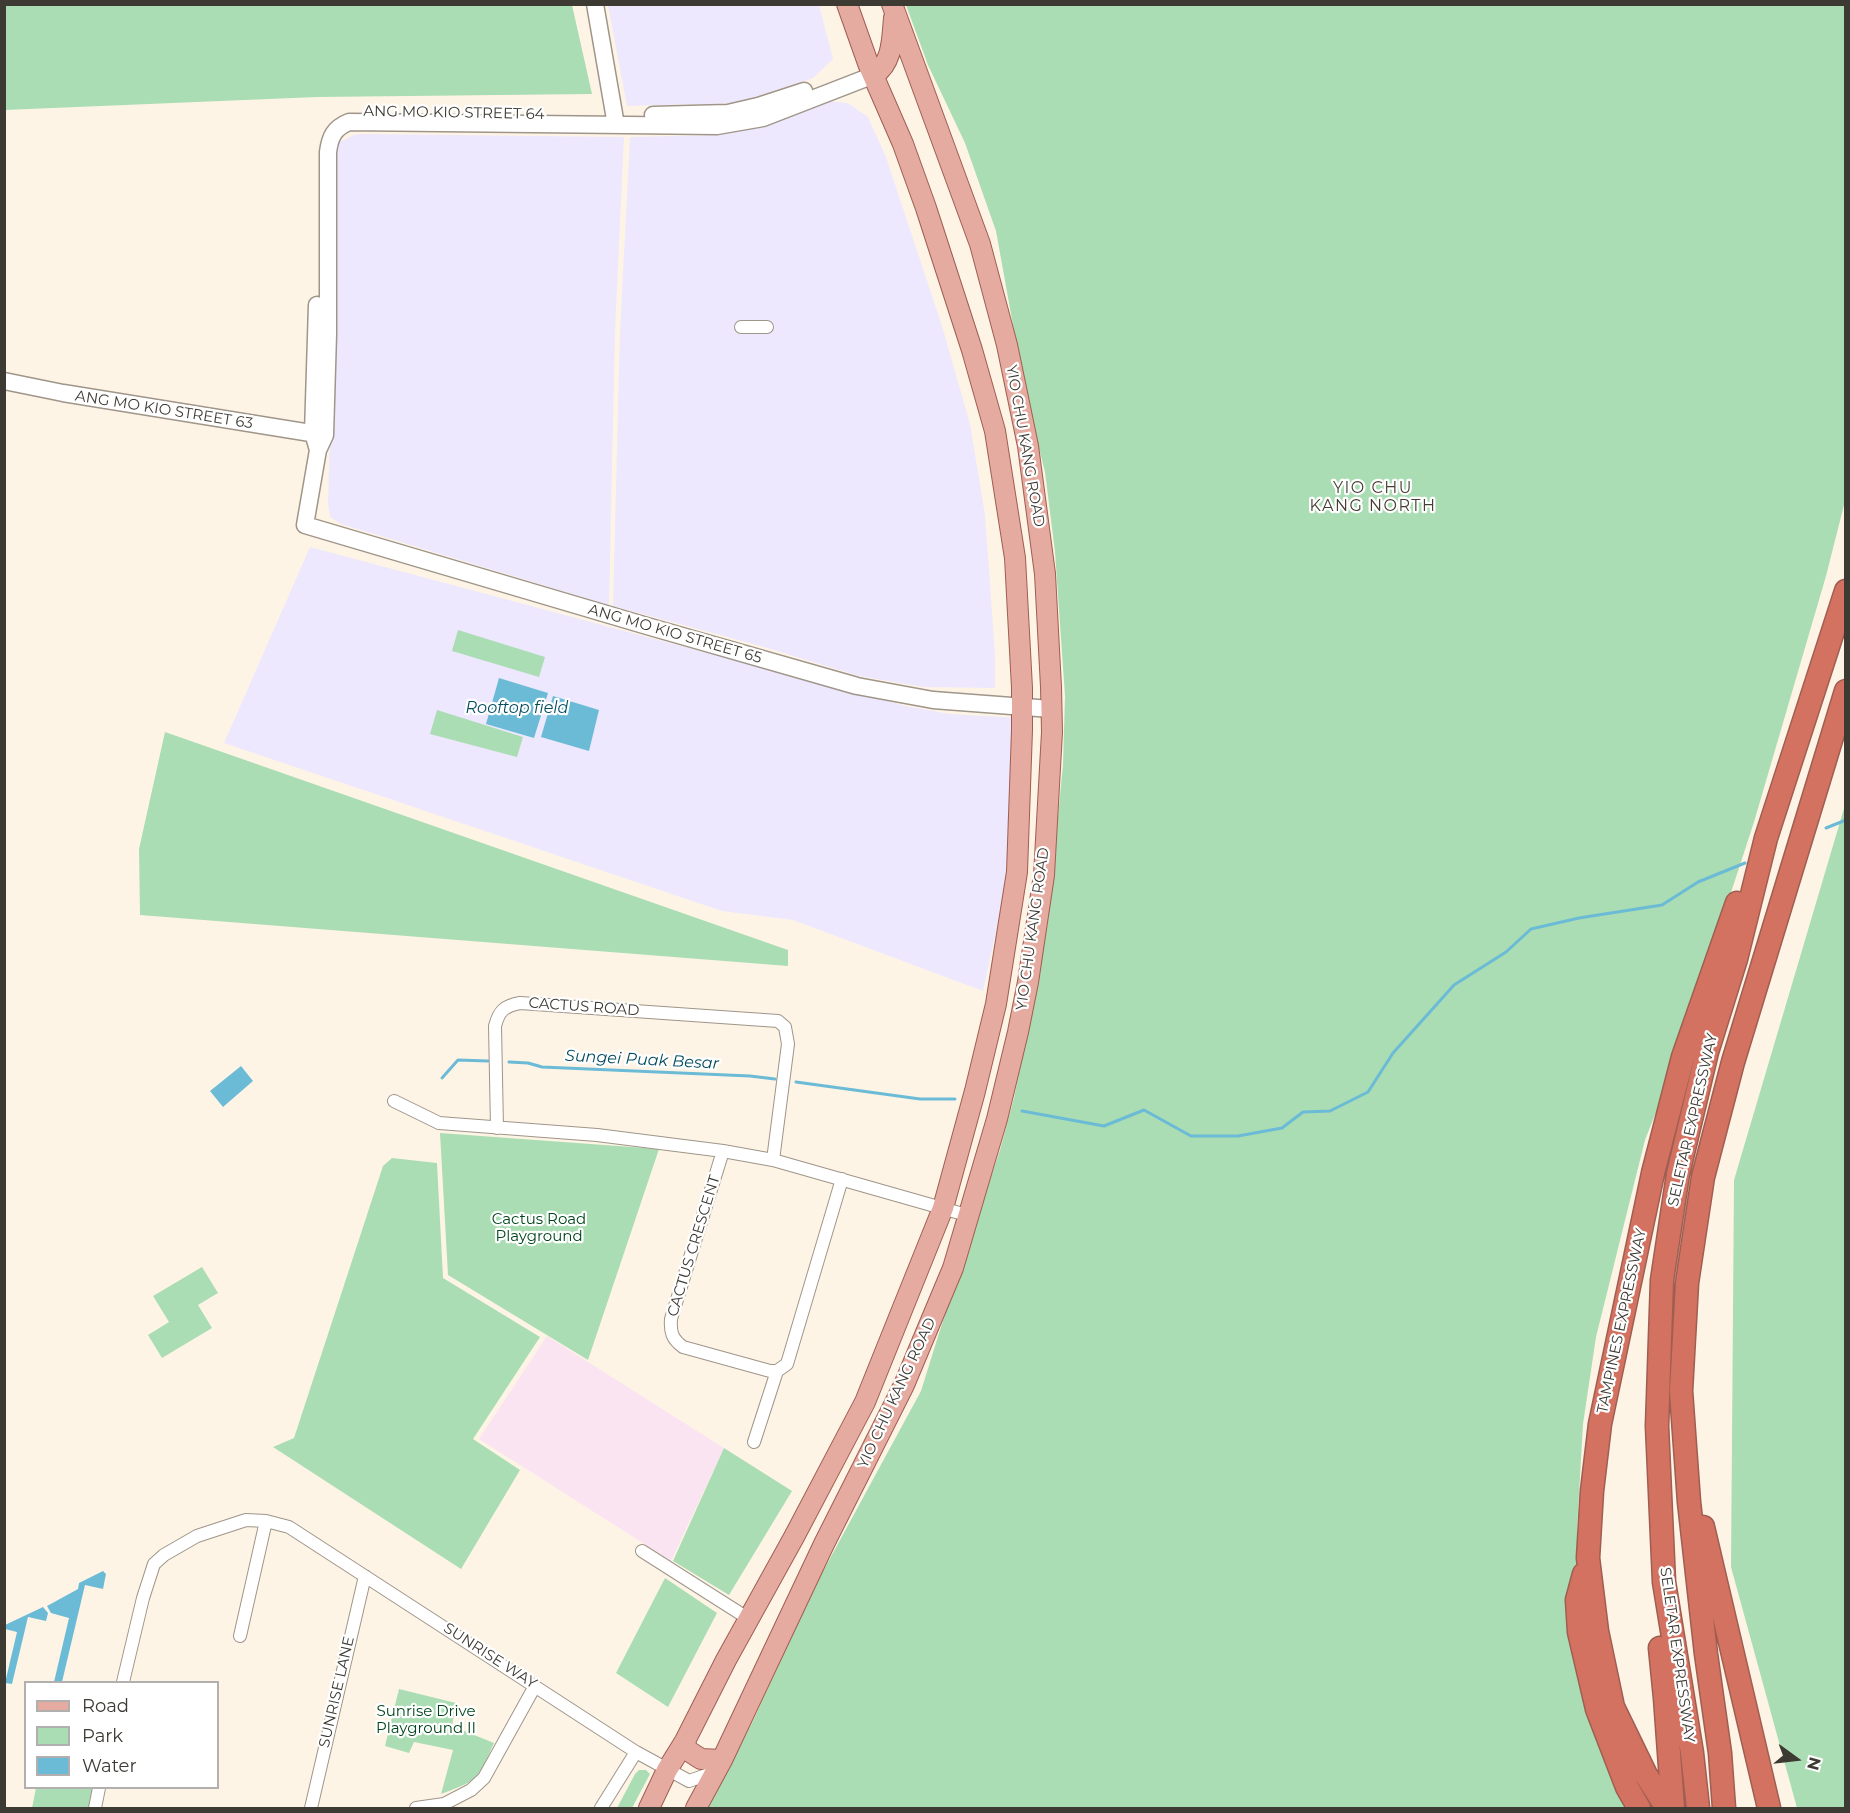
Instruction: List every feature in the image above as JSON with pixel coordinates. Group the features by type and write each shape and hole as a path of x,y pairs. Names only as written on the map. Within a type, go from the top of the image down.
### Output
{"highway":[{"name":"SELETAR EXPRESSWAY","path":"1698,1809 1692,1753 1664,1582 1658,1426 1662,1280 1678,1174 1707,1052 1736,958 1766,838 1845,591"},
{"name":"SELETAR EXPRESSWAY","path":"1724,1809 1720,1753 1689,1502 1681,1390 1687,1283 1703,1177 1733,1062 1845,691"},
{"name":"TAMPINES EXPRESSWAY","path":"1666,1809 1646,1775 1613,1707 1597,1630 1588,1558 1592,1491 1600,1424 1653,1173 1683,1057 1739,897 1766,838"},
{"path":"1689,1502 1699,1517 1707,1541 1769,1809"},
{"path":"1588,1558 1577,1600 1579,1632 1597,1709 1627,1787 1639,1809"},
{"path":"1664,1582 1657,1610 1673,1809"}],"main road":[{"name":"YIO CHU KANG ROAD","path":"650,1809 726,1659 865,1402 943,1208 996,1004 1017,872 1022,708 1015,558 995,430 926,208 876,69 847,4"},
{"name":"YIO CHU KANG ROAD","path":"696,1809 904,1385 953,1268 997,1119 1028,982 1044,875 1052,709 1045,574 1028,446 1007,345 980,244 893,7"},
{"path":"893,7 891,45 876,69 900,70 920,83"},
{"path":"794,1537 804,1529 812,1528 820,1534 824,1544"},
{"path":"685,1741 687,1750 718,1766"}],"street":[{"path":"585,4 611,120"},
{"path":"595,4 611,120"},
{"name":"ANG MO KIO STREET 64","path":"305,525 319,440 320,142 328,125 338,115 349,111 611,120 728,113 876,69"},
{"path":"741,327 767,327"},
{"name":"ANG MO KIO STREET 63","path":"4,381 319,440"},
{"name":"ANG MO KIO STREET 65","path":"305,525 857,686 933,700 1052,709"},
{"name":"CACTUS ROAD","path":"497,1128 495,1026 499,1012 510,1005 520,1002 778,1021 785,1027 788,1044 773,1160"},
{"path":"394,1101 439,1123 597,1135 723,1151 773,1160 970,1216"},
{"name":"CACTUS CRESCENT","path":"723,1151 671,1319 670,1330 673,1338 683,1347 740,1364 777,1371"},
{"path":"754,1442 777,1371 787,1364 842,1179"},
{"path":"123,1681 143,1598 154,1564 164,1555 197,1536 246,1520 267,1521 240,1636"},
{"name":"SUNRISE WAY","path":"267,1521 289,1527 636,1752 668,1770 689,1781 718,1766"},
{"path":"642,1551 749,1619"},
{"name":"SUNRISE LANE","path":"311,1809 365,1576"},
{"path":"416,1809 444,1804 471,1790 484,1778 535,1686"},
{"path":"601,1809 636,1752"},
{"path":"95,1809 99,1789"}],"shaded area":[{"path":"608,5 819,5 833,59 813,78 736,103 627,106"},
{"path":"828,101 848,103 868,117 886,157 942,326 970,424 985,515 995,654 995,688 923,687 859,676 764,647 613,606 620,332 630,137 719,135 757,126"},
{"path":"361,134 624,137 615,330 609,605 341,524 330,517 328,504 333,321 334,154 338,143"},
{"path":"310,547 906,706 950,714 1020,718 1014,849 983,991 793,920 722,911 224,743"},
{"path":"547,1336 724,1448 671,1561 479,1439"}],"green space":[{"path":"4,5 572,5 592,94 317,97 5,110"},
{"path":"906,5 1845,5 1845,501 1826,576 1754,822 1674,1067 1645,1140 1596,1337 1583,1424 1577,1529 1580,1597 1619,1749 1652,1808 708,1808 753,1721 815,1586 921,1391 1000,1150 1014,1098 1048,922 1063,764 1065,696 1055,552 1045,472 1026,397 996,231 965,143 928,65"},
{"name":"Rooftop field","path":"458,630 545,657 539,677 452,651"},
{"path":"437,710 523,737 517,757 430,734"},
{"path":"165,732 788,950 788,966 140,915 139,849"},
{"path":"1845,805 1846,1808 1797,1808 1731,1567 1734,1180"},
{"name":"Cactus Road Playground","path":"440,1133 659,1149 588,1360 448,1275"},
{"path":"392,1158 437,1163 443,1278 540,1337 473,1439 520,1470 461,1569 273,1447 294,1438 383,1166"},
{"path":"202,1267 218,1293 198,1305 212,1328 162,1358 148,1335 169,1322 153,1296"},
{"path":"724,1448 792,1491 729,1595 673,1561"},
{"path":"665,1578 717,1613 668,1707 616,1673"},
{"name":"Sunrise Drive Playground II","path":"399,1689 456,1703 452,1726 494,1743 484,1765 475,1777 441,1794 453,1750 414,1742 409,1753 385,1746"},
{"path":"639,1770 646,1770 650,1774 632,1808 617,1808 635,1774"},
{"path":"36,1789 97,1789 90,1808 32,1808"}],"water":[{"name":"Rooftop field","path":"499,678 548,693 534,738 486,724"},
{"name":"Rooftop field","path":"553,696 599,710 589,751 541,737"},
{"path":"241,1066 253,1081 223,1107 210,1091"},
{"path":"103,1571 106,1574 103,1589 85,1585 62,1681 54,1681 69,1618 51,1613 47,1606 78,1589 79,1583"},
{"path":"43,1607 48,1613 46,1621 28,1617 12,1684 5,1683 17,1632 5,1629 5,1625"}],"waterway":[{"name":"Sungei Puak Besar","path":"1826,828 1846,820"},
{"name":"Sungei Puak Besar","path":"1022,1111 1104,1126 1144,1110 1191,1136 1238,1136 1282,1128 1303,1112 1330,1111 1368,1092 1393,1053 1454,985 1506,952 1531,929 1579,918 1662,905 1698,882 1745,863"},
{"name":"Sungei Puak Besar","path":"442,1078 458,1060 488,1061"},
{"name":"Sungei Puak Besar","path":"509,1062 528,1063 542,1067 775,1079"},
{"name":"Sungei Puak Besar","path":"796,1082 920,1099 955,1099"}],"district":[{"name":"YIO CHU KANG NORTH","path":"1373,497"}]}
